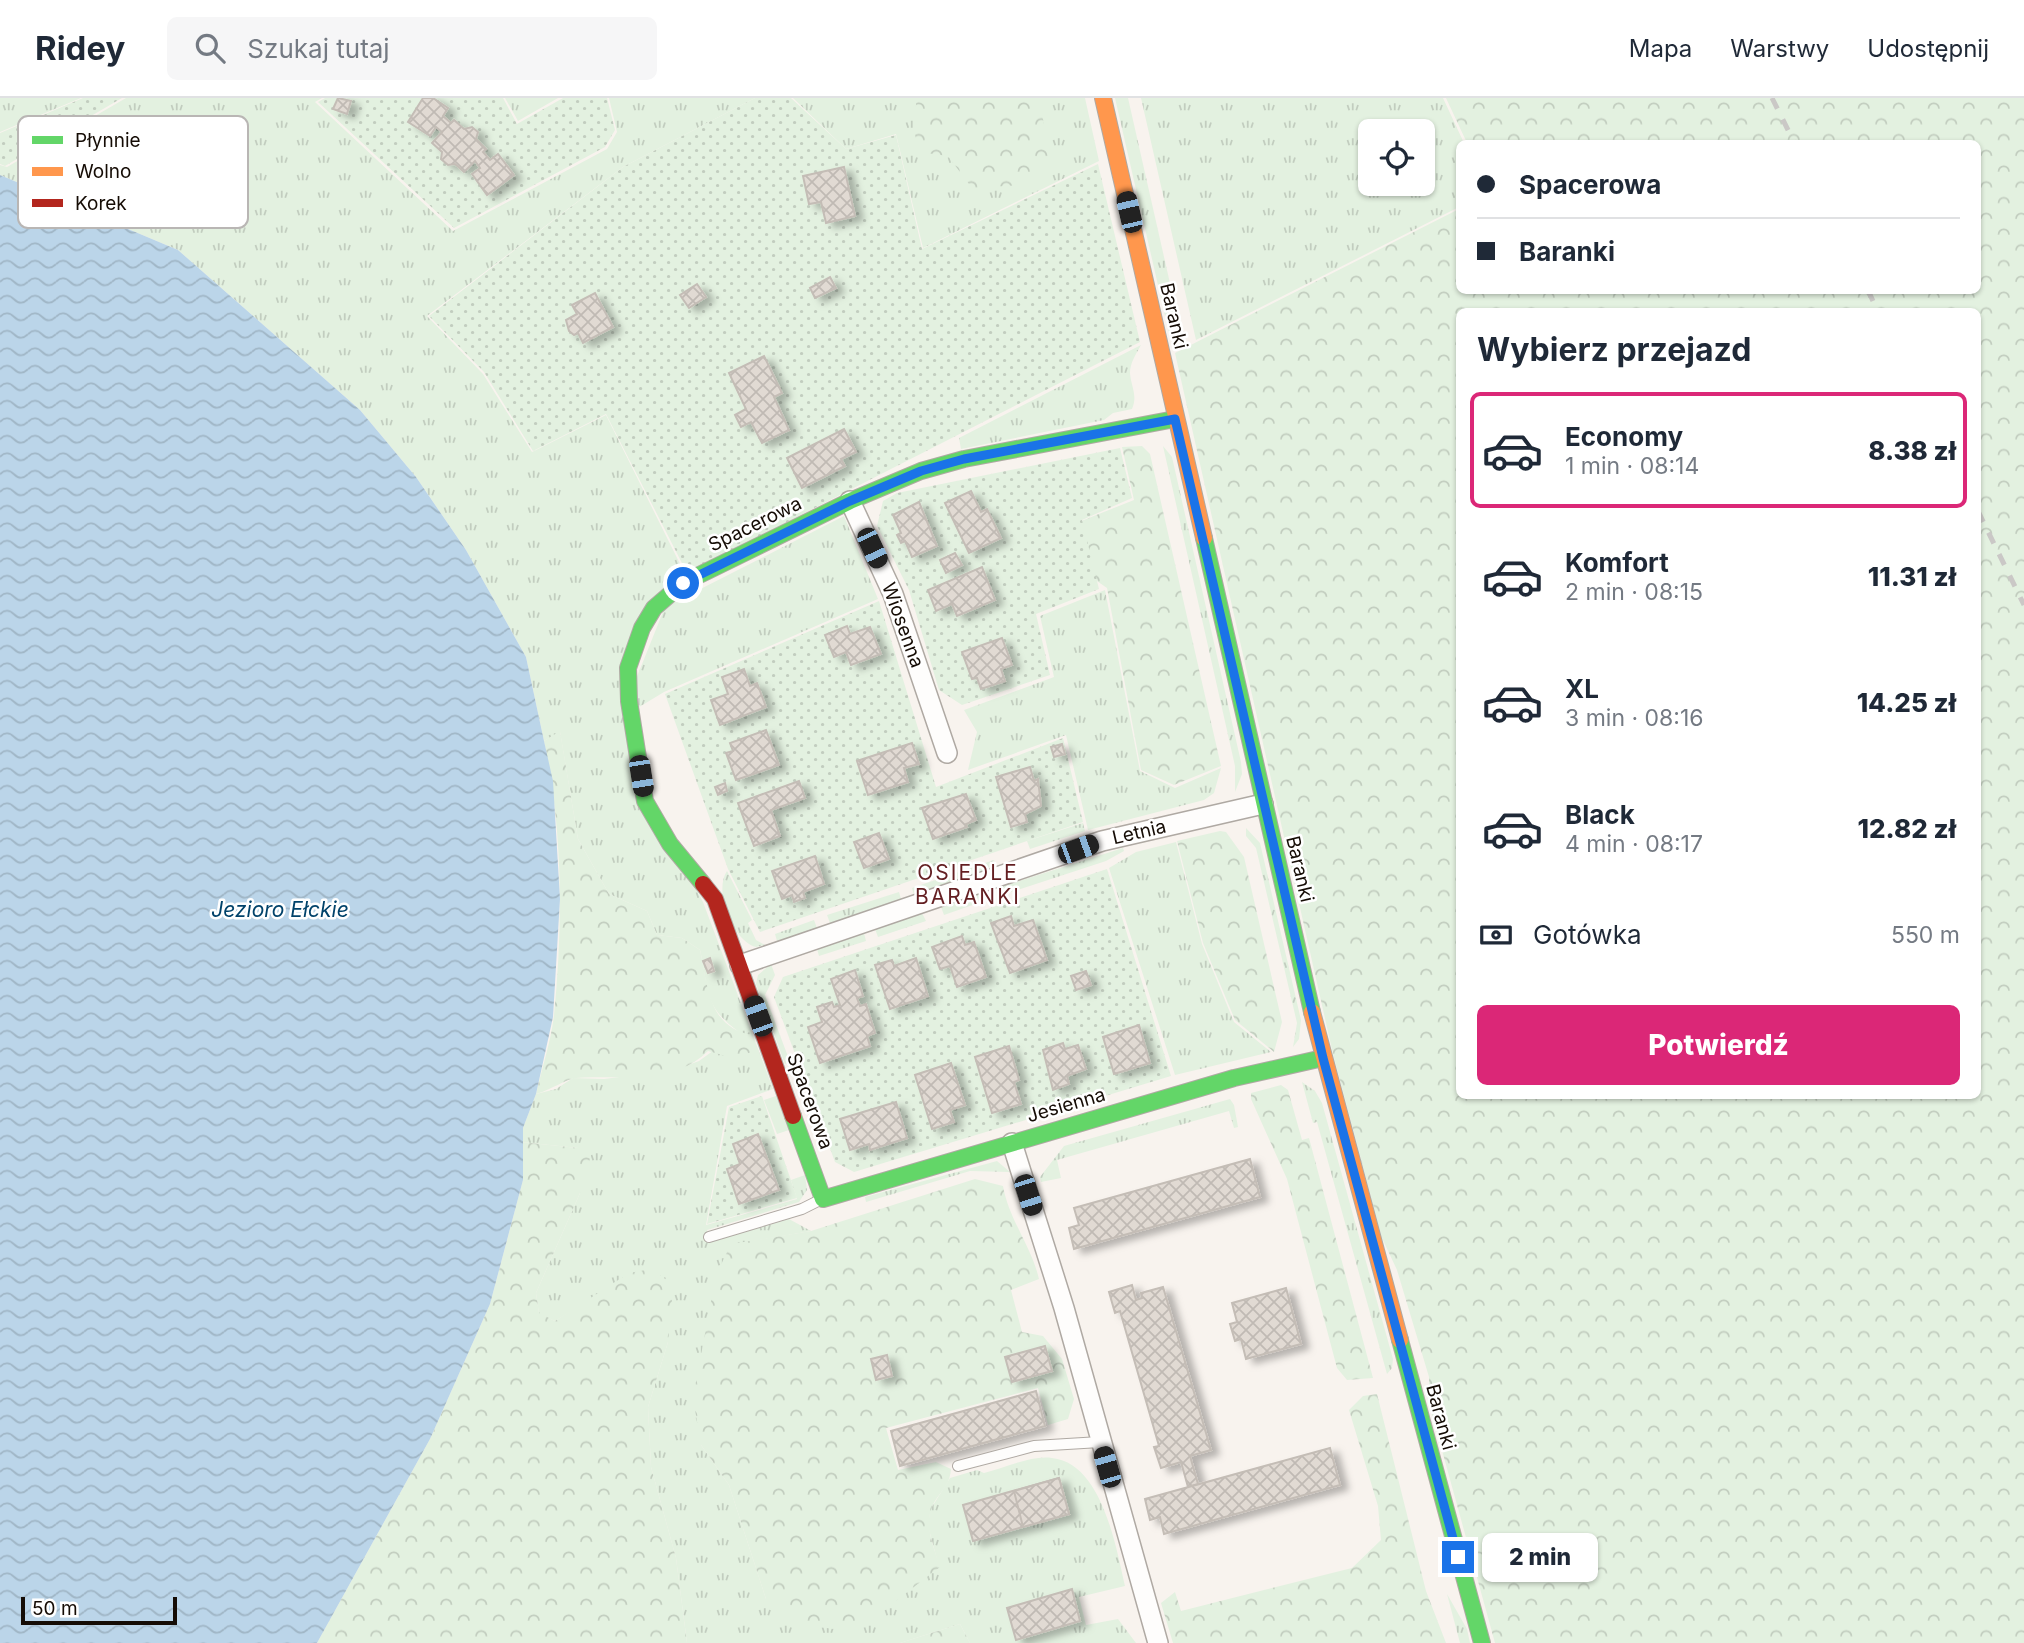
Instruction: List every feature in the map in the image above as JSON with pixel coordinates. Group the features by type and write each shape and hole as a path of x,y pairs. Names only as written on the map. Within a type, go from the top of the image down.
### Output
{"street":[{"name":"Baranki","path":"1103,98 1323,1058 1482,1643"},
{"name":"Spacerowa","path":"823,1199 715,900 670,844 645,801 629,701 628,668 642,628 654,608 683,583 850,501 921,471 964,459 1175,419"},
{"name":"Wiosenna","path":"850,501 894,594 947,753"},
{"name":"Letnia","path":"740,965 1101,841 1263,804"},
{"name":"Jesienna","path":"823,1199 1234,1078 1323,1058"},
{"path":"1012,1143 1063,1308 1158,1643"}],"lane":[{"path":"709,1237 802,1209 823,1199"},
{"path":"958,1465 1034,1446 1100,1442"}],"green space":[{"path":"0,98 81,98 38,116 18,116 18,124 0,132"},
{"path":"83,98 122,98 91,116 40,116"},
{"path":"126,98 322,98 315,102 453,231 607,149 617,132 609,98 755,98 623,167 427,316 483,374 532,452 606,415 685,574 636,623 635,776 703,902 773,1089 727,1106 706,1225 797,1199 791,1180 805,1175 807,1190 799,1202 707,1230 710,1242 789,1219 811,1231 731,1245 701,1445 729,1485 766,1599 939,1567 928,1526 930,1510 950,1478 977,1470 984,1473 1036,1458 1052,1458 1069,1463 1095,1490 1104,1509 1125,1586 1079,1597 1086,1625 1118,1619 1136,1643 970,1643 960,1624 900,1643 687,1643 676,1558 651,1467 648,1407 668,1342 575,1309 555,1321 539,1314 536,1293 580,1193 578,1148 521,1142 523,1128 536,1094 556,1089 573,1078 604,1079 674,1070 699,1061 739,1032 727,1023 713,1005 700,950 682,938 657,935 647,911 609,894 578,839 560,732 544,741 526,657 466,550 416,477 360,410 178,250 126,228 248,228 248,116 95,116"},
{"path":"325,98 503,98 517,124 563,98 607,98 615,130 605,147 454,228 318,102"},
{"path":"505,98 558,98 518,121"},
{"path":"755,98 791,98 846,149 896,135 922,249 1098,164 1140,342 687,573 606,414 533,451 484,372 429,316 623,167"},
{"path":"793,98 1085,98 1099,161 923,248 896,134 846,149"},
{"path":"917,98 1039,98 1050,156 1022,185 972,188 948,156 919,152 913,126"},
{"path":"1115,98 1128,98 1179,323 1169,333"},
{"path":"1141,98 1443,98 1463,140 1456,140 1456,209 1196,340"},
{"path":"1446,98 2024,98 2024,1643 1495,1643 1429,1403 1429,1377 1397,1270 1382,1238 1333,1054 1175,353 1456,211 1456,294 1981,294 1981,140 1466,140"},
{"path":"18,125 18,158 5,166 0,164 0,133"},
{"path":"18,161 18,183 0,175 0,165 7,167"},
{"path":"1141,345 1130,369 1134,395 1132,409 1113,413 1104,420 961,449 959,438"},
{"path":"1142,446 1150,454 1221,766 1174,785 1141,770 1107,588 1036,539 1134,500 1122,447"},
{"path":"1163,446 1172,457 1241,762 1242,774 1235,792 1235,766"},
{"path":"1120,448 1132,498 1082,520 1099,589 1036,614 1050,675 962,705 939,690 909,590 877,526 883,501 897,493"},
{"path":"844,516 878,599 664,692 636,709 634,684 665,607"},
{"path":"1105,590 1140,771 1175,788 1221,768 1214,793 1204,800 1088,830 1066,735 968,770 977,732 964,710 1054,677 1040,616"},
{"path":"879,601 936,787 1063,738 1083,822 760,932 728,869 665,694"},
{"path":"560,731 578,839 609,894 647,911 657,935 682,938 700,950 708,991 718,1014 737,1031 752,1035 758,1050 733,1058 708,1051 695,1062 663,1074 576,1078 536,1094 554,1015 560,912 555,808 544,741"},
{"path":"1083,823 1085,831 1030,849 1027,841"},
{"path":"1246,828 1260,843 1301,1020 1299,1039 1293,1047 1297,1023 1256,848 1246,836"},
{"path":"1226,832 1244,857 1282,1022 1274,1052 1235,1020 1203,943 1177,841"},
{"path":"1176,842 1202,944 1234,1022 1271,1052 1175,1075 1109,868 1136,852"},
{"path":"1123,848 1124,851 1106,861 999,896 997,888"},
{"path":"994,860 996,867 914,895 912,888"},
{"path":"1107,869 1171,1076 854,1172 835,1162 774,997 783,977"},
{"path":"727,871 752,920 748,923 756,940 765,945 756,947 748,943 733,926 722,890"},
{"path":"899,892 901,899 830,923 827,915"},
{"path":"982,893 984,901 944,915 941,907"},
{"path":"922,913 926,921 878,937 875,929"},
{"path":"814,920 817,928 777,941 775,934"},
{"path":"864,933 866,941 819,956 817,949"},
{"path":"771,964 775,975 765,995 790,1062 785,1064 756,984 758,975"},
{"path":"1302,1082 1315,1091 1322,1103 1393,1359 1392,1368 1387,1374 1317,1122 1313,1123"},
{"path":"1281,1085 1288,1090 1302,1140 1309,1138 1373,1378 1347,1380 1337,1368 1287,1179 1251,1099 1251,1093"},
{"path":"762,1096 797,1198 707,1224 729,1107"},
{"path":"776,1096 789,1130 777,1134 764,1100"},
{"path":"1230,1099 1234,1105 1238,1127 1234,1128 1229,1111 1057,1160 1061,1178 1041,1182 1040,1177 1064,1146"},
{"path":"521,1142 578,1148 591,1155 580,1193 536,1293 539,1313 555,1321 629,1273 651,1269 671,1283 672,1305 668,1342 648,1407 651,1467 676,1558 687,1643 317,1643 430,1439 490,1304 523,1180"},
{"path":"997,1161 1010,1172 970,1171 866,1202 865,1197"},
{"path":"975,1179 1003,1186 1010,1210 1031,1255 1039,1279 1011,1290 1022,1332 1043,1336 1062,1359 1074,1399 1068,1419 1048,1425 1038,1388 886,1428 898,1470 936,1462 951,1469 948,1482 932,1506 929,1523 940,1567 868,1622 833,1629 795,1623 766,1599 729,1485 701,1445 693,1398 716,1275 731,1244 811,1231"},
{"path":"1377,1394 1426,1591 1446,1643 1173,1643 1161,1603 1175,1592 1181,1611 1352,1568 1381,1540 1378,1506 1349,1410 1363,1396"},
{"path":"1447,1594 1467,1629 1470,1643 1460,1643"},
{"path":"960,1624 970,1643 900,1643"}],"water":[{"name":"Jezioro Ełckie","path":"0,175 18,183 18,228 126,228 178,250 360,410 416,477 466,550 526,657 553,781 560,899 553,1017 536,1094 523,1128 523,1180 490,1304 430,1439 317,1643 0,1643"}],"building":[{"path":"338,98 351,101 347,114 333,109"},
{"path":"423,98 433,98 448,108 443,116 451,123 454,120 464,129 472,127 478,132 476,139 486,149 483,152 490,160 498,154 514,175 487,195 472,174 480,168 475,161 464,172 455,164 448,165 441,159 442,152 432,143 442,132 436,127 430,136 408,122"},
{"path":"844,167 855,216 826,223 821,202 809,204 803,176"},
{"path":"830,277 836,288 815,298 810,288"},
{"path":"697,284 706,297 689,308 680,295"},
{"path":"595,293 613,327 583,343 578,333 574,335 569,331 566,320 577,314 572,305"},
{"path":"764,356 782,393 774,397 789,430 762,443 751,422 741,427 735,415 746,409 729,373"},
{"path":"844,429 856,452 841,459 845,466 802,488 787,458"},
{"path":"971,491 981,512 987,509 1001,538 969,553 945,503"},
{"path":"919,502 937,546 912,557 905,541 901,543 897,535 901,533 893,515"},
{"path":"955,553 962,565 946,573 940,560"},
{"path":"982,567 995,600 957,616 952,604 936,611 928,590"},
{"path":"847,626 850,634 870,627 881,654 851,665 846,652 834,657 825,635"},
{"path":"1002,638 1012,665 1001,669 1005,681 981,689 977,678 972,679 962,652"},
{"path":"744,669 750,686 757,683 766,707 720,725 711,700 728,694 722,677"},
{"path":"766,730 779,765 736,780 726,753 733,751 730,743"},
{"path":"912,743 919,764 904,768 908,782 868,795 857,761"},
{"path":"1062,744 1065,754 1054,757 1051,747"},
{"path":"1030,767 1034,781 1038,779 1041,806 1025,814 1027,822 1011,827 996,777"},
{"path":"799,781 805,798 771,810 780,836 754,846 738,803"},
{"path":"725,783 727,791 718,795 715,787"},
{"path":"966,794 976,820 966,824 967,827 933,839 922,808"},
{"path":"879,833 889,859 864,868 854,842"},
{"path":"815,856 824,884 803,892 805,898 794,902 792,895 782,899 772,871"},
{"path":"1011,916 1014,926 1033,920 1047,960 1010,973 991,923"},
{"path":"962,936 965,945 974,942 986,977 957,987 950,966 940,969 932,947"},
{"path":"710,958 714,971 708,973 703,961"},
{"path":"916,958 928,996 890,1009 875,965 892,960 894,966"},
{"path":"855,970 863,996 857,998 860,1006 866,1004 875,1033 867,1036 870,1046 820,1063 808,1027 822,1022 817,1007 832,1002 834,1007 840,1005 831,979"},
{"path":"1086,971 1091,985 1076,990 1071,976"},
{"path":"1139,1025 1150,1063 1114,1074 1103,1037"},
{"path":"1063,1043 1065,1049 1078,1045 1086,1069 1067,1076 1069,1084 1053,1090 1043,1050"},
{"path":"1009,1046 1019,1080 1014,1082 1021,1104 992,1113 975,1057"},
{"path":"951,1063 965,1105 950,1110 954,1122 932,1129 915,1075"},
{"path":"896,1102 907,1138 870,1150 869,1144 850,1150 840,1119"},
{"path":"758,1134 779,1190 739,1204 727,1169 740,1164 733,1144"},
{"path":"1250,1159 1260,1197 1074,1249 1069,1228 1079,1225 1074,1208"},
{"path":"1132,1285 1136,1300 1142,1298 1141,1293 1163,1287 1211,1450 1190,1456 1198,1484 1188,1487 1181,1462 1161,1468 1154,1447 1159,1446 1120,1311 1115,1313 1109,1292"},
{"path":"1286,1288 1301,1344 1246,1359 1241,1339 1235,1341 1230,1324 1237,1322 1232,1303"},
{"path":"1045,1346 1052,1371 1012,1382 1005,1357"},
{"path":"887,1355 892,1376 876,1380 871,1359"},
{"path":"1036,1391 1045,1426 900,1466 891,1431"},
{"path":"1330,1448 1340,1485 1164,1534 1160,1517 1150,1520 1145,1499"},
{"path":"1059,1478 1069,1514 973,1541 963,1505"},
{"path":"1059,1478 1069,1514 1023,1527 1014,1491"},
{"path":"1072,1589 1080,1621 1016,1640 1007,1608"}],"railway":[{"path":"1772,98 1793,140"},
{"path":"1870,294 1876,308"},
{"path":"1981,517 2024,605"}],"traffic: fast":[{"path":"703,884 670,844 645,801 629,701 628,668 642,628 654,608 683,583 850,501 921,471 964,459 1175,419"},
{"path":"1204,538 1312,1012"},
{"path":"793,1116 823,1199 1234,1078 1323,1058"},
{"path":"1400,1340 1482,1643"}],"traffic: slow":[{"path":"1103,98 1204,538"},
{"path":"1312,1012 1400,1340"}],"traffic: jam":[{"path":"703,884 715,899 793,1116"}],"district":[{"name":"OSIEDLE BARANKI","path":"968,884"}],"route":[{"path":"683,583 850,501 921,471 964,459 1175,419 1323,1058 1458,1557"}]}
